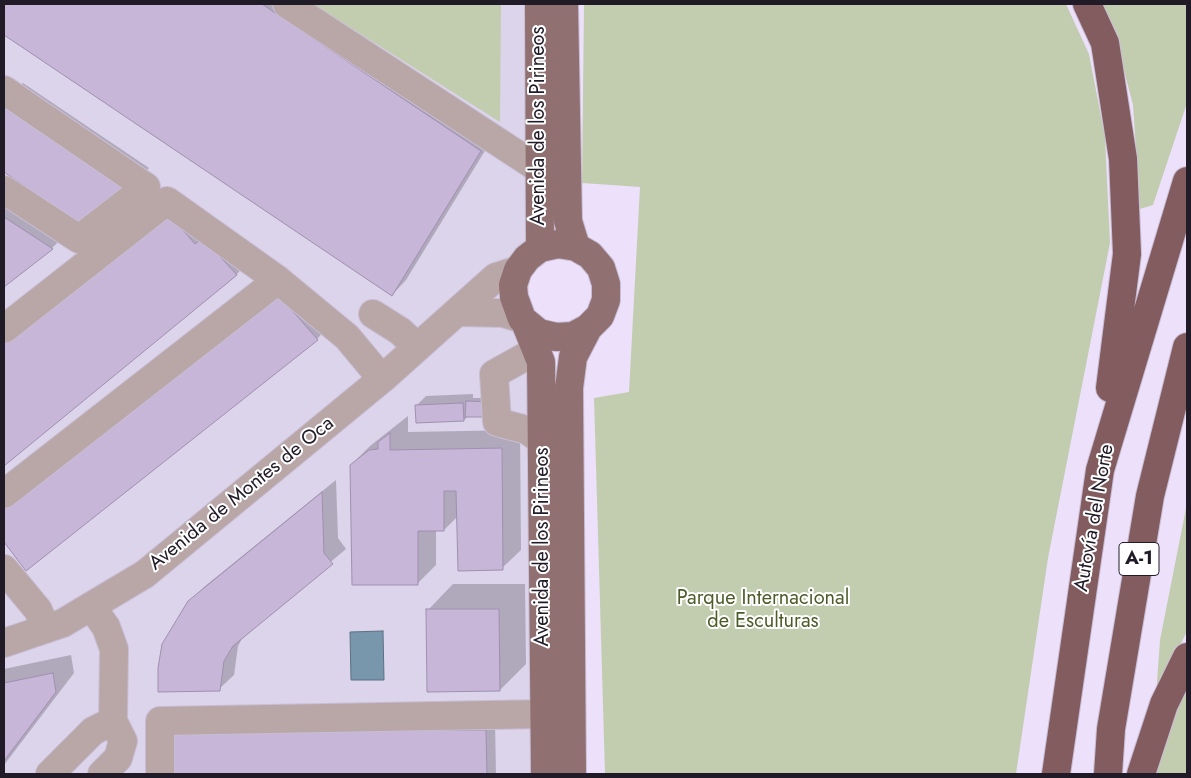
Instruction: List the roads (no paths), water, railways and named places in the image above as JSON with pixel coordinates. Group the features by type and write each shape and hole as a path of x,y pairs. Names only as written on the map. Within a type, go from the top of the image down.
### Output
{"highway":[{"path":"1087,4 1105,43 1123,159 1127,254 1100,470"},
{"name":"Autovía del Norte","path":"1056,774 1100,470 1187,181"},
{"name":"A-1","path":"1108,774 1111,729 1150,496 1187,347"},
{"path":"1141,774 1164,704 1187,657"}],"main road":[{"name":"Avenida de los Pirineos","path":"539,4 541,170 538,230 540,248"},
{"name":"Avenida de los Pirineos","path":"564,4 568,212 576,247"},
{"path":"558,244 576,247 590,255 601,268 606,284 606,300 600,316 588,328 573,336 556,337 539,333 524,320 514,297 514,285 518,270 527,258 540,248 558,244"},
{"name":"Avenida de los Pirineos","path":"524,320 541,362 545,774"},
{"name":"Avenida de los Pirineos","path":"572,774 569,388 573,358 588,328"}],"street":[{"path":"287,4 541,170"},
{"path":"4,90 146,187 79,239 4,190"},
{"path":"4,329 167,202 278,280 347,337 382,379"},
{"name":"Avenida de Montes de Oca","path":"4,643 63,623 145,574 382,379 417,346 460,312 496,277 518,270"},
{"path":"4,494 278,280"},
{"path":"460,312 503,313 524,320"},
{"path":"373,314 400,331 417,346"},
{"path":"537,350 494,374 497,422 527,430 542,440"},
{"path":"4,568 38,610 46,630"},
{"path":"91,606 106,627 114,649 113,721 123,740 118,758 102,774"},
{"path":"160,774 160,721 544,714"},
{"path":"50,774 93,731 113,721"}],"water":[{"path":"383,631 384,680 351,680 350,632"}],"park label":[{"name":"Parque Internacional de Esculturas","path":"763,610"}]}
